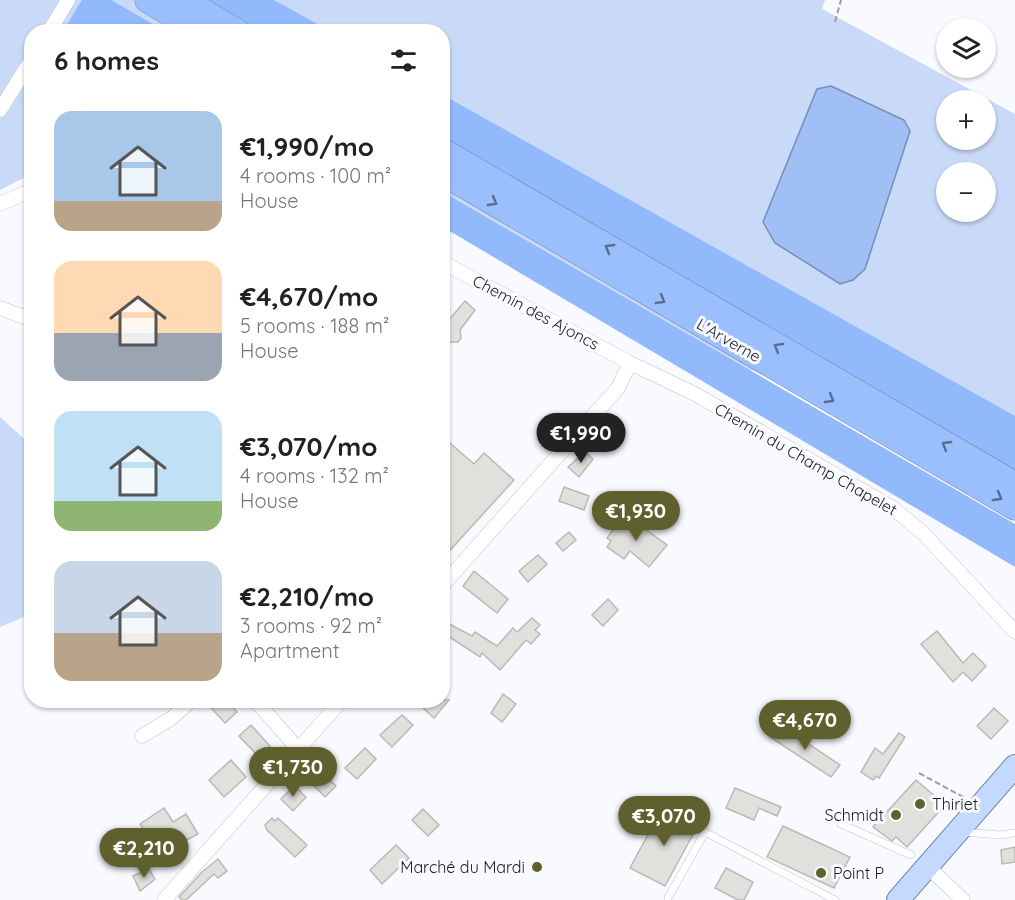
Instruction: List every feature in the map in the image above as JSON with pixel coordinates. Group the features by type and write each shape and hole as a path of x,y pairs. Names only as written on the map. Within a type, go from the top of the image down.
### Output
{"highway":[{"path":"148,0 188,24"},
{"path":"183,0 224,24"},
{"name":"L'Arverne","path":"450,156 1015,485"},
{"name":"L'Arverne","path":"450,177 1015,507"}],"main road":[{"path":"898,900 919,860 956,831 1015,765"}],"street":[{"path":"54,24 66,3"},
{"path":"0,110 24,72"},
{"path":"0,204 24,194"},
{"name":"Chemin des Ajoncs","path":"450,266 630,363"},
{"path":"0,308 24,317"},
{"path":"450,577 618,388 630,363"},
{"name":"Chemin du Champ Chapelet","path":"630,363 695,394 893,508 923,533 1014,630"},
{"path":"142,736 172,718 183,708"},
{"path":"262,708 299,750"},
{"path":"164,900 335,708"},
{"path":"919,860 963,900"}],"lane":[{"path":"841,824 919,860"},
{"path":"956,831 971,834 1015,832"},
{"path":"668,898 705,832 835,900"}],"path":[{"path":"835,22 841,0"},
{"path":"919,773 978,805"}],"shaded area":[{"path":"0,0 825,0 822,9 936,71 936,78 949,78 971,90 936,90 936,150 996,150 996,104 1015,114 1015,444 650,342 450,226 450,24 24,24 24,178 0,190"},
{"path":"82,0 111,0 153,24 67,24"},
{"path":"203,0 274,0 317,24 245,24"},
{"path":"831,86 904,120 910,131 865,269 853,280 840,284 775,243 763,222 817,89"},
{"path":"450,99 1015,416 1015,470 450,143"},
{"path":"450,196 1015,524 1015,567 450,231"},
{"path":"0,417 24,439 24,617 0,627"}],"building":[{"path":"465,301 475,310 460,330 461,338 458,342 450,342 450,319"},
{"path":"450,443 474,464 484,453 514,480 450,550"},
{"path":"585,452 593,459 579,477 568,467"},
{"path":"564,487 589,496 584,510 559,501"},
{"path":"632,514 644,522 641,526 667,545 649,567 630,551 624,559 607,547 611,541 607,538 615,527 621,529"},
{"path":"569,532 576,540 563,551 556,543"},
{"path":"538,555 547,564 528,582 519,571"},
{"path":"474,571 508,599 497,613 463,586"},
{"path":"608,599 618,610 603,626 592,615"},
{"path":"532,618 540,625 535,630 540,634 531,644 526,640 500,670 482,653 480,657 450,637 450,624 472,636 475,632 497,646 513,628 517,632"},
{"path":"937,631 963,663 973,653 986,666 972,681 963,672 953,682 921,644"},
{"path":"503,694 516,704 502,722 491,713"},
{"path":"211,708 233,708 237,712 225,723"},
{"path":"423,708 442,708 434,718"},
{"path":"994,708 1008,721 991,739 977,726"},
{"path":"402,715 413,725 392,747 380,735"},
{"path":"779,724 840,765 831,777 770,737"},
{"path":"251,725 270,746 259,757 239,736"},
{"path":"899,733 905,737 879,778 876,776 873,780 861,772 875,748 883,754"},
{"path":"365,748 376,759 357,779 345,768"},
{"path":"231,760 246,777 224,797 209,780"},
{"path":"325,775 336,786 325,797 314,786"},
{"path":"916,780 945,805 907,847 896,837 892,841 873,827"},
{"path":"294,786 306,797 293,811 281,799"},
{"path":"735,788 781,807 777,816 759,808 754,820 726,808"},
{"path":"663,807 697,827 665,886 630,868"},
{"path":"164,808 173,822 186,814 198,834 178,845 176,842 152,857 146,847 152,843 140,824"},
{"path":"423,809 439,825 428,836 412,820"},
{"path":"272,818 275,821 278,818 307,845 295,857 267,830 265,825"},
{"name":"Point P","path":"783,826 850,857 834,888 767,857"},
{"path":"396,845 409,858 382,884 370,870"},
{"path":"1015,847 1015,862 1002,864 1001,850"},
{"path":"218,859 227,871 218,878 214,874 186,900 182,900 179,897 201,873"},
{"path":"726,868 753,882 744,900 738,900 715,888"},
{"path":"149,869 155,879 140,891 133,876"}],"place":[{"name":"Thiriet","path":"920,804"},
{"name":"Schmidt","path":"896,815"},
{"name":"Marché du Mardi","path":"537,867"},
{"name":"Point P","path":"821,873"}]}
